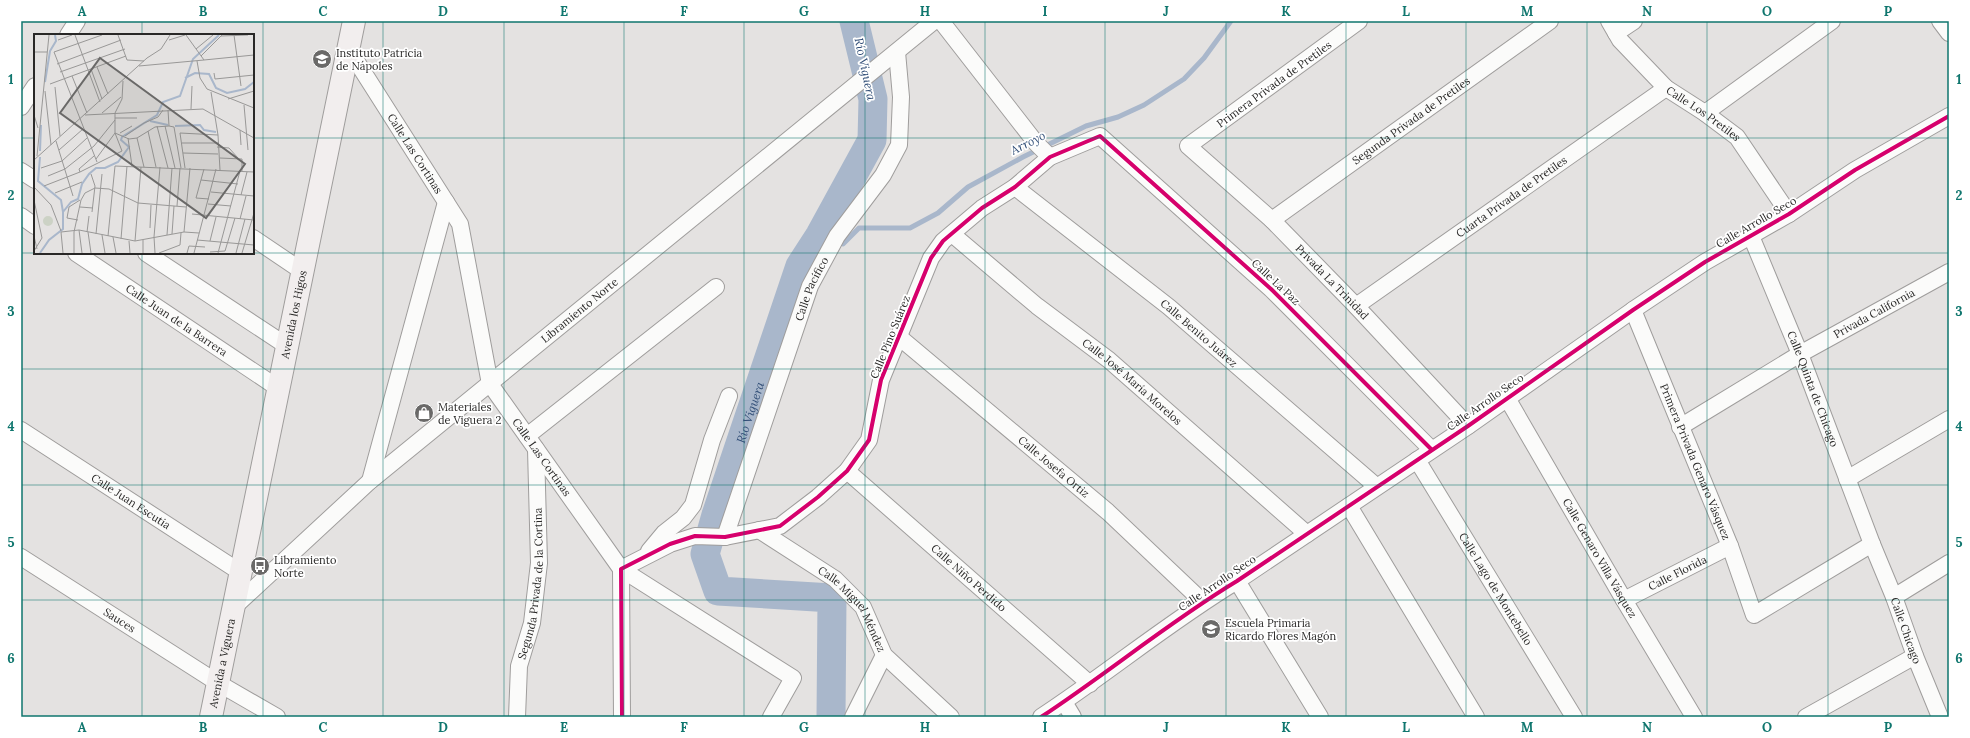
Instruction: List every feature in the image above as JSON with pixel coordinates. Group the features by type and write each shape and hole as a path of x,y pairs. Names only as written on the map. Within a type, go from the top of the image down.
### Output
{"street":[{"path":"69,34 77,21"},
{"name":"Avenida los Higos","path":"233,608 354,21"},
{"name":"Libramiento Norte","path":"233,608 370,481 934,21"},
{"path":"941,21 1043,151"},
{"name":"Primera Privada de Pretiles","path":"1188,146 1359,21"},
{"name":"Segunda Privada de Pretiles","path":"1272,220 1550,21"},
{"path":"1612,27 1634,21"},
{"path":"1705,113 1832,21"},
{"path":"1940,21 1949,33"},
{"name":"Calle Los Pretiles","path":"1612,27 1620,40 1666,88 1705,113 1738,138 1789,214"},
{"name":"Calle Las Cortinas","path":"348,48 460,224 490,384 621,569 793,678 771,717"},
{"name":"Calle Pacífico","path":"725,537 810,286 834,241 883,175 899,145 901,97 897,52"},
{"name":"Cuarta Privada de Pretiles","path":"1356,306 1666,88"},
{"path":"21,107 34,91"},
{"name":"Calle Arrollo Seco","path":"1041,717 1090,684 1203,602 1237,581 1349,506 1376,486 1417,460 1431,449 1468,426 1633,310 1705,262 1789,214 1855,170 1949,116"},
{"name":"Calle Pino Suárez","path":"621,569 670,544 695,536 725,537 780,526 818,497 847,471 870,440 880,380 931,258 943,241 982,208 1015,187 1043,151 1100,136"},
{"name":"Calle La Paz","path":"1100,136 1271,289 1431,449"},
{"name":"Privada La Trinidad","path":"1188,146 1272,220 1356,306 1468,426"},
{"path":"21,171 34,179"},
{"name":"Calle Benito Juárez","path":"1015,187 1169,307 1376,486"},
{"path":"370,481 446,202"},
{"path":"21,216 34,225"},
{"name":"Calle José María Morelos","path":"952,234 1037,306 1108,360 1307,534"},
{"name":"Calle Quinta de Chicago","path":"1751,236 1800,354 1872,544"},
{"path":"254,239 302,271"},
{"name":"Calle Juan de la Barrera","path":"77,254 278,388"},
{"path":"148,254 287,346"},
{"name":"Privada California","path":"1680,427 1800,354 1949,272"},
{"path":"527,436 716,287"},
{"name":"Primera Privada Genaro Vásquez","path":"1633,310 1730,546 1754,615 1872,544"},
{"name":"Calle Josefa Ortiz","path":"899,337 1108,512 1203,602"},
{"path":"642,558 664,533 683,518 693,505 712,440 729,396"},
{"name":"Calle Genaro Villa Vásquez","path":"1507,398 1624,600 1694,717"},
{"path":"1847,479 1949,419"},
{"name":"Calle Juan Escutia","path":"21,430 240,572"},
{"name":"Segunda Privada de la Cortina","path":"517,717 519,666 532,623 539,563 536,449"},
{"name":"Calle Lago de Montebello","path":"1417,460 1574,717"},
{"name":"Calle Niño Perdido","path":"847,471 1090,684"},
{"path":"1349,506 1476,717"},
{"name":"Calle Miguel Méndez","path":"759,530 841,584 863,607 884,655 951,717"},
{"name":"Calle Chicago","path":"1872,544 1940,717"},
{"name":"Calle Florida","path":"1624,600 1730,546"},
{"name":"Sauces","path":"21,557 218,683 277,717"},
{"path":"1894,597 1949,563"},
{"path":"621,569 625,715"},
{"path":"1237,581 1320,717"},
{"name":"Avenida a Viguera","path":"211,717 233,608"},
{"path":"853,717 884,655"},
{"path":"1806,717 1915,656"},
{"path":"1064,702 1073,717"}],"waterway":[{"name":"Río Viguera","path":"831,717 832,598 718,591 705,554 716,515 800,266 820,235 872,140 873,99 854,21"},
{"name":"Arroyo","path":"820,235 843,244 859,228 910,228 938,213 968,187 1023,157 1086,126 1118,117 1144,105 1184,79 1204,58 1231,21"}],"cycle path":[{"path":"1041,717 1187,613 1468,426 1633,310 1705,262 1789,214 1855,170 1949,116"},
{"path":"622,717 621,569 670,544 695,536 725,537 780,526 818,497 847,471 869,440 881,380 931,258 943,241 982,208 1015,187 1050,157 1100,136 1271,289 1431,449"}],"place":[{"name":"Instituto Patricia de Nápoles","path":"322,59"},
{"name":"Materiales de Viguera 2","path":"424,413"},
{"name":"Libramiento Norte","path":"260,566"},
{"name":"Escuela Primaria Ricardo Flores Magón","path":"1211,629"}]}
